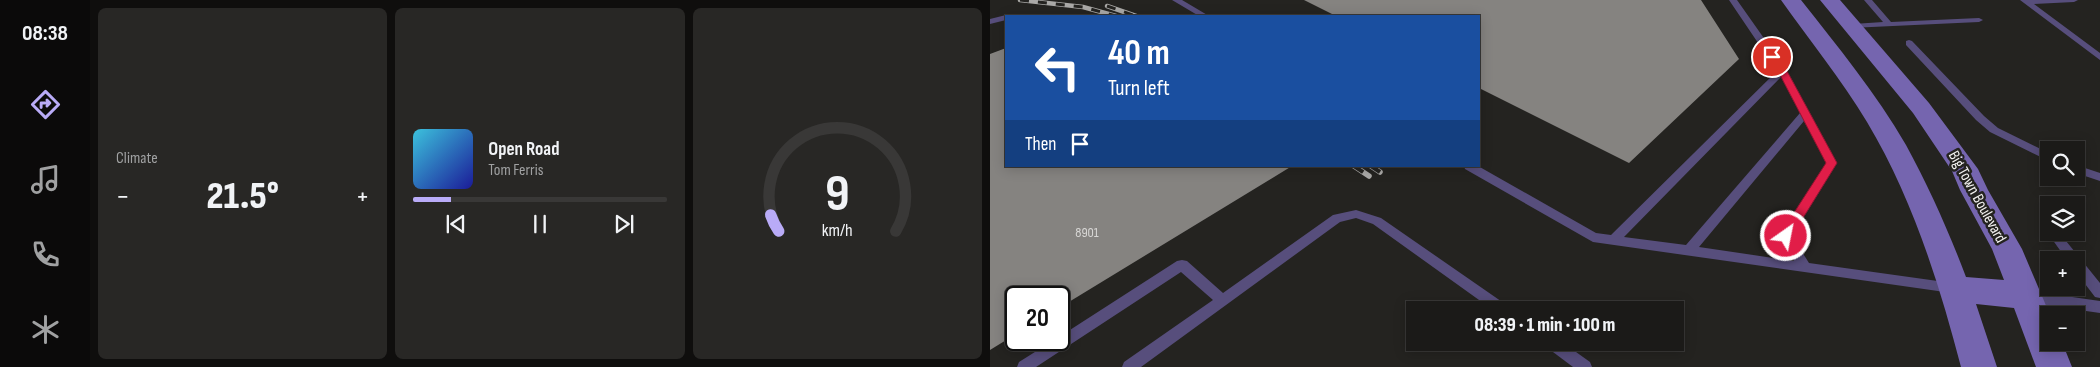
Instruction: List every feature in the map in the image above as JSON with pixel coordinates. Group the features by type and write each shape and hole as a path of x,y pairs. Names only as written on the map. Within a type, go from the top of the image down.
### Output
{"main road":[{"path":"1791,0 1873,112 1904,166 1940,250 1968,329 1979,367"},
{"name":"Big Town Boulevard","path":"1830,0 1921,108 1965,169 1974,190 2007,249 2054,367"},
{"path":"1811,27 1852,26"},
{"path":"1954,289 2026,296"}],"lane":[{"path":"1176,0 1203,15"},
{"path":"1733,0 1782,71 1832,163 1786,236 1805,267"},
{"path":"1868,0 1889,24"},
{"path":"2026,1 2074,0"},
{"path":"2026,1 2100,57"},
{"path":"990,22 1005,17"},
{"path":"1852,26 1979,20"},
{"path":"1909,43 1980,118 1994,130 2040,153"},
{"path":"1614,239 1782,71"},
{"path":"1689,250 1806,114"},
{"path":"1471,167 1594,237 1954,289"},
{"path":"2085,172 2100,177"},
{"path":"1129,367 1337,218 1356,214 1377,221 1490,301"},
{"path":"2060,241 2067,251"},
{"path":"1024,367 1182,265 1222,300"},
{"path":"2085,273 2100,292"},
{"path":"2026,296 2100,307"},
{"path":"1563,351 1585,367"}],"building":[{"path":"1304,0 1701,0 1739,59 1629,163 1480,88 1480,15 1334,15"},
{"path":"1005,48 1005,167 1290,167 1070,301 1070,286 1005,286 1005,341 990,350 990,54"}],"railway":[{"path":"1020,0 1083,7 1112,15"},
{"path":"1107,6 1133,15"},
{"path":"1356,167 1369,176"},
{"path":"1372,167 1380,172"}],"route":[{"path":"1772,57 1782,71 1832,163 1786,236"}]}
